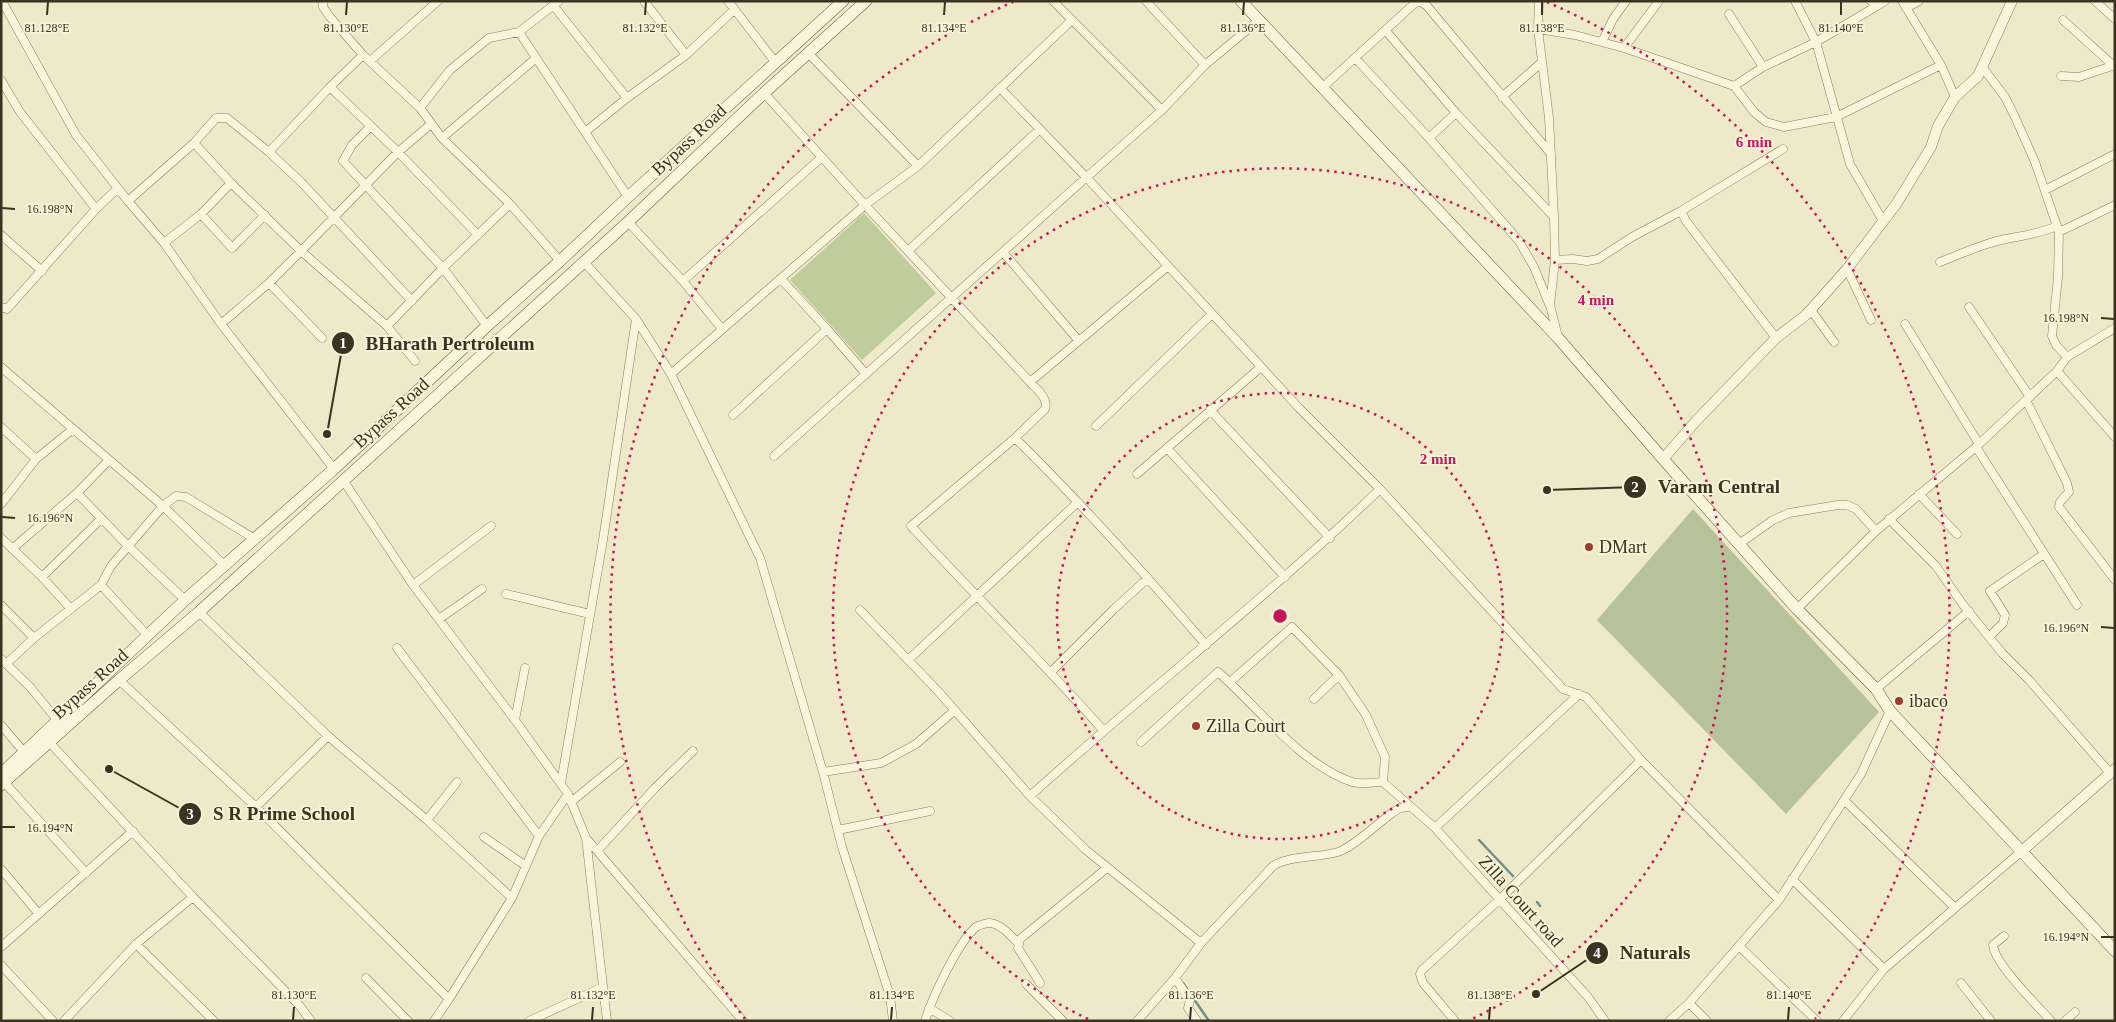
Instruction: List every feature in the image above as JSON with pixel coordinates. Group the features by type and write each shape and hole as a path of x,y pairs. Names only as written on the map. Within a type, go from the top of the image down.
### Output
{"main road":[{"name":"Bypass Road","path":"2,780 25,753 147,635 334,469 487,326 844,1"},
{"name":"Bypass Road","path":"2,780 50,742 119,680 200,612 628,222 764,93 866,1"},
{"path":"1241,1 1559,339 1797,609 1876,689 1890,710 2115,951"}],"street":[{"path":"2,1 4,12 76,135 164,243 221,324 334,469"},
{"path":"323,1 323,7 330,17 367,58 420,108 442,138 510,204 560,261"},
{"path":"269,152 330,87 438,1"},
{"path":"644,1 686,55"},
{"path":"1053,1 1162,110"},
{"path":"1146,1 1205,65"},
{"path":"1539,1 1538,29 1551,154 1554,217 1555,260 1550,305"},
{"path":"1602,42 1613,19 1626,1"},
{"path":"1624,48 1659,1"},
{"path":"1795,1 1816,42 1850,164 1883,221"},
{"path":"1734,86 1763,66 1816,42 1874,4 1885,1"},
{"path":"1919,1 1904,5 1941,65 1955,97"},
{"path":"1663,459 1696,421 1776,338 1810,310 1847,269 1897,203 1931,147 1938,126 1955,97 1978,76 2012,1"},
{"path":"2095,1 2115,19"},
{"path":"1323,87 1356,59 1415,3 1421,2 1427,6 1551,154"},
{"path":"420,108 450,70 489,38 519,32 556,3 627,98"},
{"path":"585,132 627,98 686,55 733,5 776,63"},
{"path":"1729,14 1763,66"},
{"path":"671,374 865,205 918,166 1072,20"},
{"path":"774,456 1162,110 1205,65 1259,20"},
{"path":"2063,20 2114,66"},
{"path":"1538,29 1624,48 1734,86 1754,112 1766,122 1784,127 1836,117 1941,65"},
{"path":"1386,31 1456,113 1554,217"},
{"path":"519,32 535,59 628,197"},
{"path":"808,53 918,166"},
{"path":"442,138 535,59"},
{"path":"1356,59 1429,138 1525,250 1550,305 1559,339"},
{"path":"1502,97 1542,62"},
{"path":"2061,76 2079,77 2114,66"},
{"path":"1982,68 2005,97 2027,144 2058,229 2058,277 2052,336 2056,345 2067,357"},
{"path":"1,80 20,112 96,209"},
{"path":"330,87 398,152 478,235"},
{"path":"1000,88 1261,367 1380,489 1563,689 1586,697 1641,760 1779,900"},
{"path":"764,93 865,205 952,296 1045,400 1046,405 1044,409 1016,438 911,526 977,598 1051,672 1103,730"},
{"path":"1429,138 1456,113"},
{"path":"128,201 194,143 216,118 227,118 269,152 302,183 412,301"},
{"path":"221,324 269,283 364,185 398,152 431,124"},
{"path":"370,126 352,145 344,161 364,185 443,268 487,326"},
{"path":"909,250 1039,130"},
{"path":"194,143 231,183 301,251 387,326 415,361"},
{"path":"1555,260 1574,259 1587,261 1598,259 1632,237 1681,211 1783,149"},
{"path":"2045,190 2115,154"},
{"path":"683,280 822,157"},
{"path":"164,243 201,214 231,183"},
{"path":"3,311 42,271 96,209 118,188"},
{"path":"387,326 443,268 510,204"},
{"path":"1940,262 2004,240 2058,229 2115,205"},
{"path":"1681,211 1686,221 1776,338"},
{"path":"201,214 232,248 265,215"},
{"path":"628,222 683,280 722,329"},
{"path":"1,234 42,271"},
{"path":"1003,252 1078,340"},
{"path":"584,262 636,319 671,374 760,558 823,772 838,830 890,996 893,1021"},
{"path":"1030,382 1168,266"},
{"path":"1847,269 1871,320"},
{"path":"781,278 866,374"},
{"path":"269,283 322,338"},
{"path":"1968,307 2028,398 2067,483 2069,492 2060,502 2059,507 2115,580"},
{"path":"1810,310 1834,342"},
{"path":"1096,426 1212,314"},
{"path":"560,783 590,614 636,319"},
{"path":"1905,324 2076,605"},
{"path":"1797,609 1889,519 1978,445 2057,371 2067,357 2115,328"},
{"path":"733,415 827,329"},
{"path":"1,367 163,506 224,565"},
{"path":"1137,474 1261,367"},
{"path":"2057,371 2115,436"},
{"path":"1210,410 1330,538"},
{"path":"1,504 36,460 73,429"},
{"path":"2,430 36,460"},
{"path":"1016,438 1148,578 1206,645"},
{"path":"1166,448 1284,577"},
{"path":"12,549 76,493 109,460"},
{"path":"343,480 413,585 515,720 569,798 586,838 607,1021"},
{"path":"1030,796 1103,730 1206,645 1330,538 1380,489"},
{"path":"76,493 185,600"},
{"path":"1919,494 1957,534"},
{"path":"58,721 30,687 4,661 101,585 111,566 163,506 176,496 186,497 255,539"},
{"path":"908,660 977,598 1078,502"},
{"path":"1739,544 1773,520 1789,512 1838,505 1847,505 1856,509 1876,531"},
{"path":"42,577 101,519"},
{"path":"1844,1021 1884,970 2112,771 1968,612 1936,566 1889,519"},
{"path":"413,585 491,526"},
{"path":"1,538 42,577 71,609"},
{"path":"1989,636 2003,623 2005,615 1990,591 2044,554"},
{"path":"1051,672 1148,578"},
{"path":"101,585 147,635"},
{"path":"439,619 482,589"},
{"path":"506,594 590,614"},
{"path":"1,605 34,638"},
{"path":"860,610 955,710 1030,796 1108,868 1201,943"},
{"path":"200,612 328,736 428,820 512,898"},
{"path":"1876,689 1968,612"},
{"path":"1141,742 1218,672 1282,733 1324,769 1354,783 1383,782 1385,757 1366,715 1339,675 1292,627 1230,682"},
{"path":"397,648 539,836"},
{"path":"515,720 525,668"},
{"path":"1314,699 1339,675"},
{"path":"119,680 256,807 449,999"},
{"path":"1435,828 1579,694"},
{"path":"823,772 881,764 916,744 955,710"},
{"path":"1669,1021 1689,1003 1779,900 1860,774 1890,710"},
{"path":"1,724 25,753"},
{"path":"256,807 328,736"},
{"path":"50,742 193,897 299,1005 311,1021"},
{"path":"598,850 654,788 693,752"},
{"path":"1455,1021 1423,983 1420,974 1422,970 1500,899 1641,760"},
{"path":"434,1021 512,898 539,836 569,798 620,762"},
{"path":"2,780 86,873"},
{"path":"428,820 457,782"},
{"name":"Zilla Court road","path":"1383,782 1435,828 1588,997 1605,1021"},
{"path":"1844,800 1955,908"},
{"path":"1137,1021 1176,978 1201,943 1273,866 1282,861 1345,849 1392,812 1400,808 1410,807"},
{"path":"838,830 930,811"},
{"path":"1,947 133,831"},
{"path":"484,837 526,866"},
{"path":"586,838 743,1021"},
{"path":"1040,983 1018,948 1020,939 1108,868"},
{"path":"1,869 38,913"},
{"path":"1792,879 1884,970"},
{"path":"64,1021 136,944 193,897"},
{"path":"925,1021 929,1008 963,942 977,925 991,923 1004,929 1018,943"},
{"path":"2004,936 1993,945 1994,952 2050,1021"},
{"path":"136,944 214,1021"},
{"path":"1739,946 1817,1021"},
{"path":"1,965 53,1021"},
{"path":"366,978 408,1021"},
{"path":"1176,978 1190,1000 1188,1008 1197,1021"},
{"path":"1961,983 1991,1021"},
{"path":"1026,984 1063,1021"},
{"path":"529,1021 603,986"},
{"path":"1689,1003 1707,1021"},
{"path":"929,1008 950,1021"},
{"path":"2065,1021 2075,1012"}],"green space":[{"path":"864,213 936,293 862,360 790,280"},
{"path":"1693,509 1879,712 1786,814 1597,620"}],"waterway":[{"path":"1479,840 1513,876"},
{"path":"1537,902 1540,906"},
{"path":"1183,983 1209,1021"}],"place":[{"name":"BHarath Pertroleum","path":"327,434"},
{"name":"Varam Central","path":"1547,490"},
{"name":"DMart","path":"1589,547"},
{"name":"ibaco","path":"1899,701"},
{"name":"Zilla Court","path":"1196,726"},
{"name":"S R Prime School","path":"109,769"},
{"name":"Naturals","path":"1536,994"}]}
